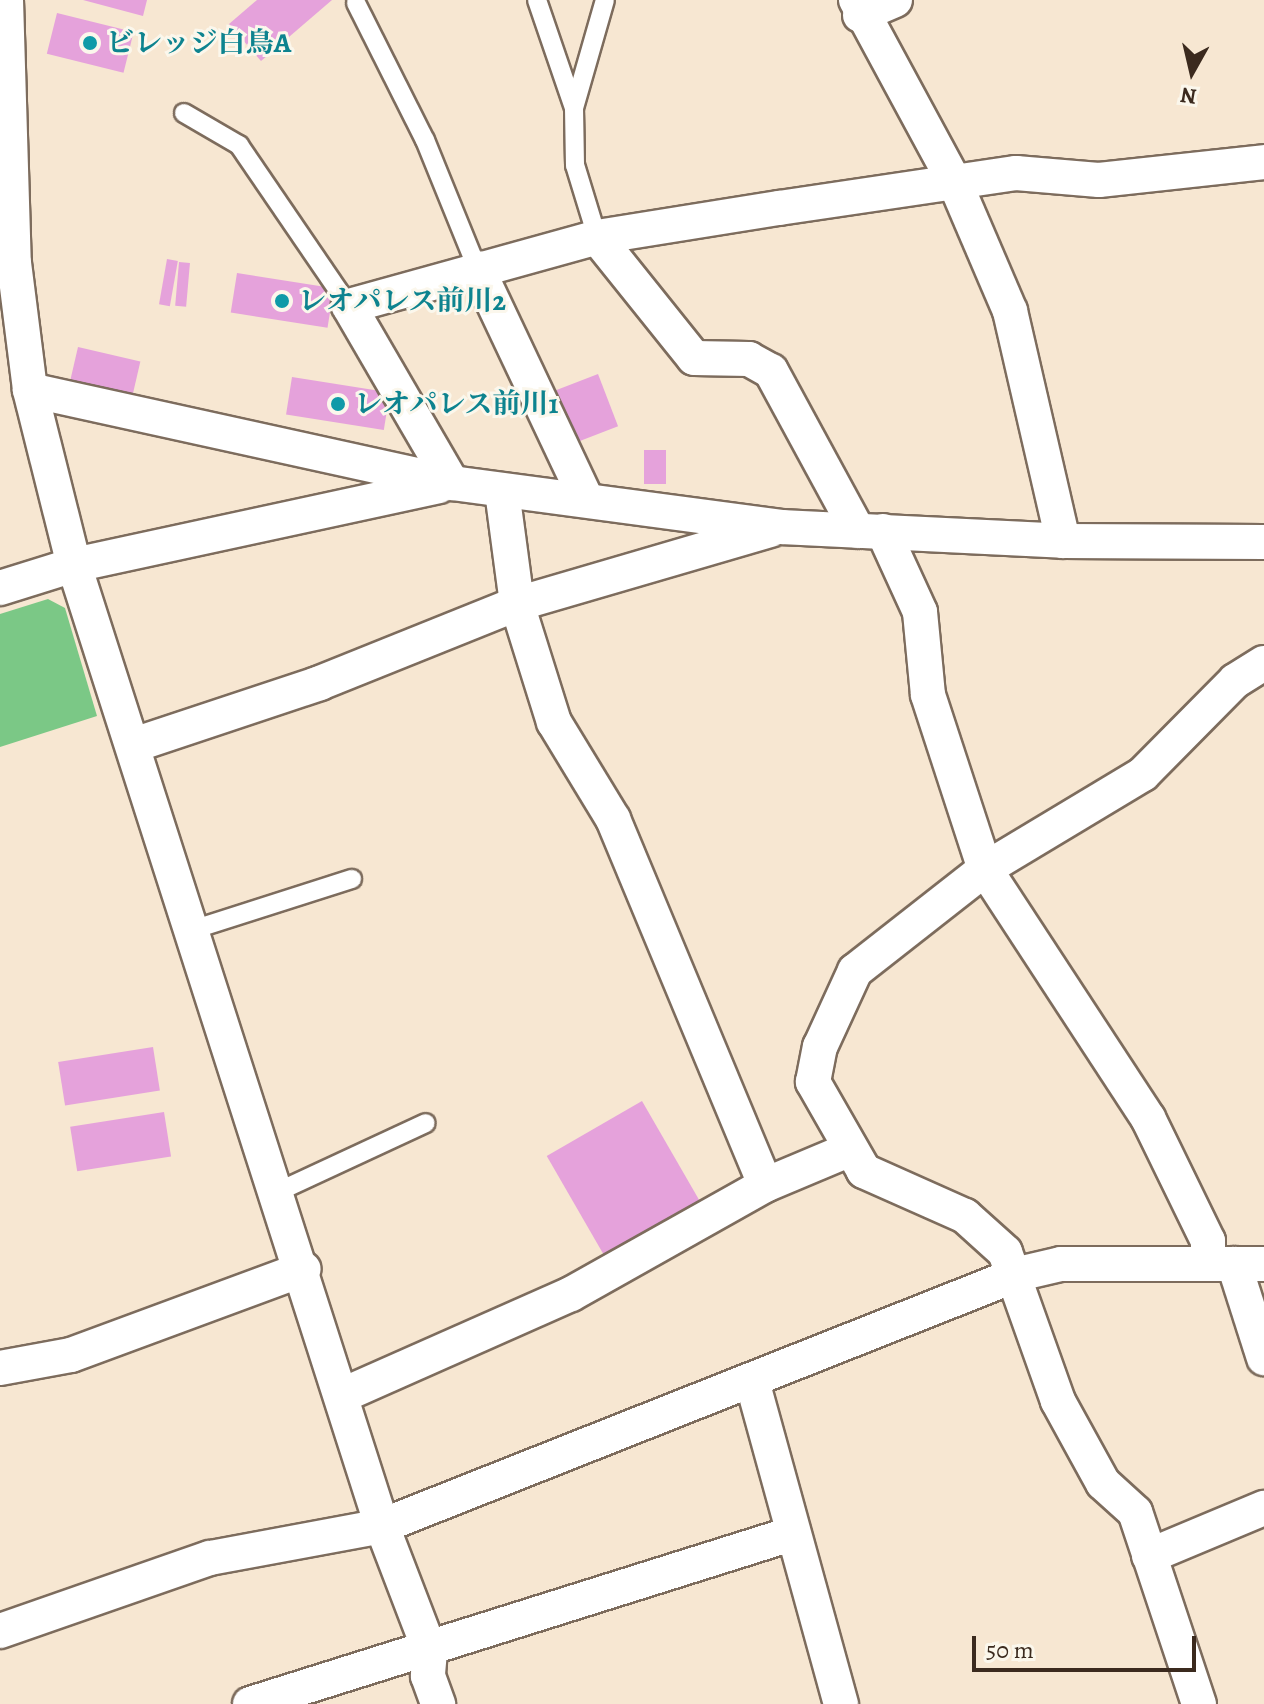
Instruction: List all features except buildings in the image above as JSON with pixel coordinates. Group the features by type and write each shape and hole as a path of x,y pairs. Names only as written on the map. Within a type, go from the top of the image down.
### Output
{"street":[{"path":"6,0 7,265 30,390 74,565 137,744 192,930 275,1193 304,1269 382,1526 430,1651 428,1676 438,1704"},
{"path":"895,0 858,8 956,185 1010,311 1063,541"},
{"path":"452,483 349,306 597,237 956,185 1016,173 1099,180 1264,162"},
{"path":"597,237 694,358 749,359 771,371 920,612 928,695 985,869 1148,1118 1208,1241 1235,1264 1264,1358"},
{"path":"477,268 586,499"},
{"path":"30,390 452,483 781,527 1063,541 1264,542"},
{"path":"0,588 74,565 452,483"},
{"path":"502,491 517,604 554,722 613,819 765,1185"},
{"path":"137,744 320,683 517,604 781,527"},
{"path":"1199,1704 1135,1512 1103,1483 1058,1401 1018,1274 965,1216 864,1171 846,1151 813,1082 820,1047 855,971 985,869 1143,774 1235,681 1264,663"},
{"path":"343,1395 571,1294 765,1185 846,1151"},
{"path":"0,1631 210,1558 382,1526 1018,1274 1061,1264 1235,1264"},
{"path":"0,1368 71,1355 304,1269"},
{"path":"752,1381 791,1534 841,1704"},
{"path":"1149,1556 1264,1508"},
{"path":"250,1704 430,1651 791,1534"}],"lane":[{"path":"537,0 574,108"},
{"path":"597,237 575,165 574,108 605,0"},
{"path":"356,3 425,140 477,268"},
{"path":"184,113 239,145 349,306"},
{"path":"192,930 352,879"},
{"path":"275,1193 426,1123"}],"green space":[{"path":"48,599 65,608 97,716 0,747 0,614"}],"place":[{"name":"ビレッジ白鳥A","path":"90,43"},
{"name":"レオパレス前川2","path":"282,301"},
{"name":"レオパレス前川1","path":"338,404"}]}
